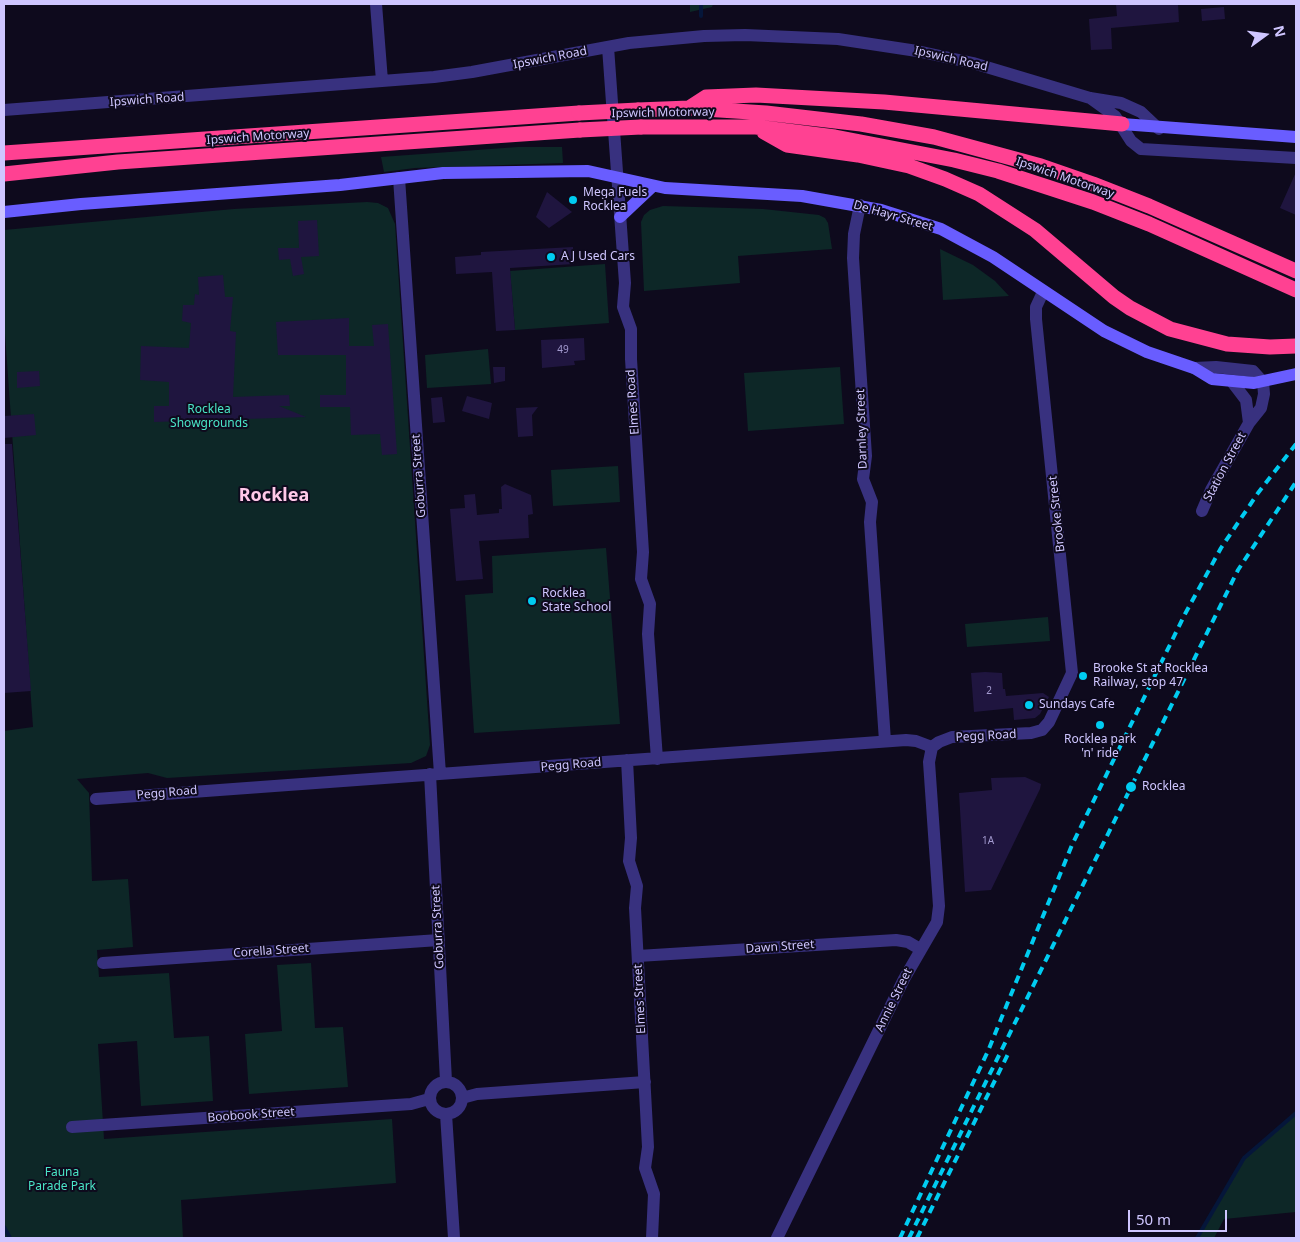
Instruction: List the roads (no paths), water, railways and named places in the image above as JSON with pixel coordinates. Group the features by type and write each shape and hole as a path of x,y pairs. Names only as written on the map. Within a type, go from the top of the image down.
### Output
{"highway":[{"path":"689,108 706,97 756,95 944,107 1122,124"},
{"name":"Ipswich Motorway","path":"4,153 579,113 689,108 861,124 983,149 1093,184 1149,206 1296,271"},
{"name":"Ipswich Motorway","path":"4,174 118,162 580,130 641,127 756,128 835,137 906,150 1007,174 1093,202 1141,221 1296,290"},
{"path":"756,128 787,144 894,163 945,178 971,190 1035,230 1101,287 1130,308 1170,329 1227,344 1270,348 1296,346"}],"street":[{"path":"376,4 382,81"},
{"name":"Ipswich Road","path":"4,110 382,81 472,72 608,47 704,36 745,35 838,40 918,51 973,63 1090,98 1105,99 1132,107 1148,117 1159,129"},
{"name":"Elmes Road","path":"608,47 625,283 623,307 631,329 630,360 643,552 641,579 650,601 648,634 657,758"},
{"name":"Ipswich Road","path":"1090,98 1111,112 1122,124 1131,141 1142,149 1296,158"},
{"path":"1122,124 1159,129 1296,137"},
{"path":"4,212 81,204 340,185 443,173 580,170 617,177"},
{"name":"De Hayr Street","path":"617,177 653,186 765,192 860,205 903,216 941,230 993,257 1083,319 1165,360 1194,368 1216,367 1253,371 1263,382"},
{"name":"Goburra Street","path":"399,178 435,774 439,940 446,1081"},
{"path":"620,217 653,186"},
{"name":"Darnley Street","path":"860,205 854,234 853,258 866,456 863,479 872,502 870,522 885,741"},
{"name":"Brooke Street","path":"1042,730 1049,722 1072,673 1036,319 1036,307 1043,292"},
{"name":"De Hayr Street","path":"1194,368 1212,380 1233,383 1263,382 1296,374"},
{"name":"Station Street","path":"1202,511 1211,490 1249,423 1263,404 1263,382"},
{"name":"Station Street","path":"1233,383 1246,400 1249,423"},
{"name":"Pegg Road","path":"96,799 885,741 912,740 932,748 939,742 952,737 1031,733 1042,730"},
{"name":"Annie Street","path":"777,1238 920,949 937,922 940,906 929,762 932,748"},
{"name":"Elmes Street","path":"627,760 631,838 629,861 637,882 635,908 648,1147 645,1168 654,1194 652,1238"},
{"name":"Corella Street","path":"103,962 439,940"},
{"name":"Dawn Street","path":"638,956 896,940 908,942 920,949"},
{"path":"446,1081 456,1084 462,1098 459,1107 446,1114 433,1108 429,1099 430,1093 436,1084 446,1081"},
{"path":"462,1098 477,1094 645,1082"},
{"name":"Boobook Street","path":"72,1127 411,1104 429,1099"},
{"path":"446,1114 454,1238"}],"waterway":[{"path":"701,4 701,16"},
{"path":"1197,1238 1244,1158 1296,1113"},
{"path":"4,1227 10,1238"}],"railway":[{"path":"900,1238 988,1051 1072,845 1185,614 1221,548 1258,493 1296,444"},
{"path":"909,1238 1238,570 1296,482"},
{"path":"917,1238 1009,1052"}],"place":[{"name":"Mega Fuels Rocklea","path":"573,200"},
{"name":"A J Used Cars","path":"551,257"},
{"name":"Rocklea State School","path":"532,601"},
{"name":"Brooke St at Rocklea Railway, stop 47","path":"1083,676"},
{"name":"Sundays Cafe","path":"1029,705"},
{"name":"Rocklea park 'n' ride","path":"1100,725"},
{"name":"Rocklea","path":"1131,787"}],"district":[{"name":"Rocklea","path":"274,496"}],"park label":[{"name":"Rocklea Showgrounds","path":"209,417"},
{"name":"Fauna Parade Park","path":"62,1180"}]}
